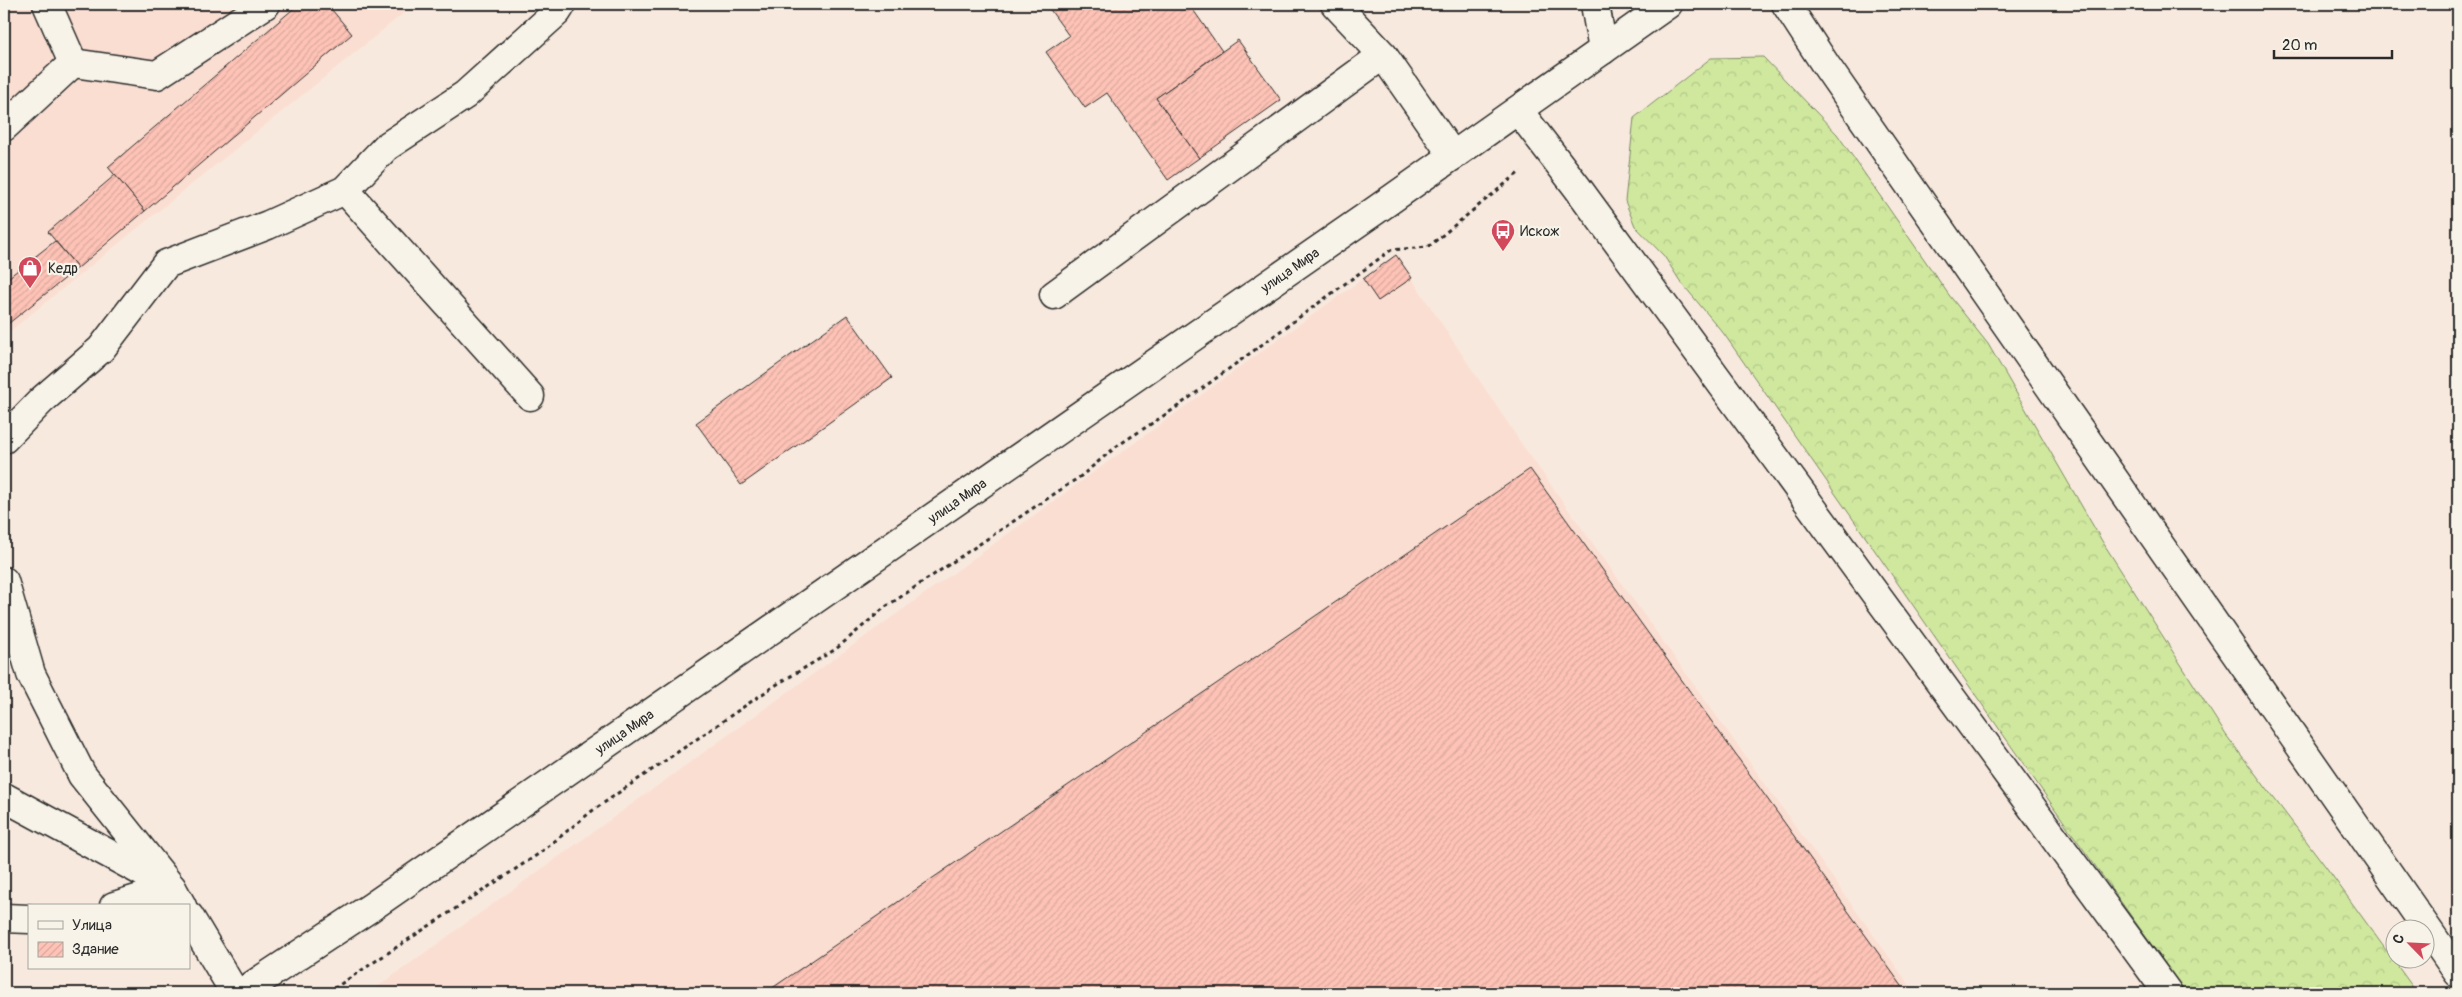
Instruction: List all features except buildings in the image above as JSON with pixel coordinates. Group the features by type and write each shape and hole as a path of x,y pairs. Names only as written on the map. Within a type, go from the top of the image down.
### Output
{"street":[{"path":"47,4 73,63"},
{"path":"73,63 157,75 266,4"},
{"path":"4,439 42,400 101,349 166,264 268,225 345,190 386,146 465,95 558,12 562,4"},
{"path":"1335,4 1383,55 1452,156"},
{"path":"1595,4 1603,50"},
{"name":"улица Мира","path":"241,993 379,902 1668,4"},
{"path":"1786,4 1831,72 2458,973"},
{"path":"1054,295 1383,55"},
{"path":"4,127 73,63"},
{"path":"1518,110 2168,993"},
{"path":"345,190 530,396"},
{"path":"4,581 32,674 82,775 177,897"},
{"path":"4,797 177,897"},
{"path":"128,904 177,897"},
{"path":"4,918 28,919"},
{"path":"190,918 236,993"}],"path":[{"path":"327,993 540,853 592,811 771,688 836,649 884,608 1081,476 1117,446 1174,409 1391,250 1428,247 1548,149"}],"shaded area":[{"path":"4,4 415,4 4,336"},
{"path":"1396,255 1523,446 1915,993 369,993"}],"green space":[{"path":"1763,57 1837,134 1949,295 1988,344 2102,541 2226,735 2384,947 2384,970 2400,970 2417,993 2186,993 2071,832 1724,334 1680,281 1664,256 1635,226 1625,201 1634,118 1711,58"}],"place":[{"name":"Искож","path":"1503,252"},
{"name":"Кедр","path":"30,289"}]}
